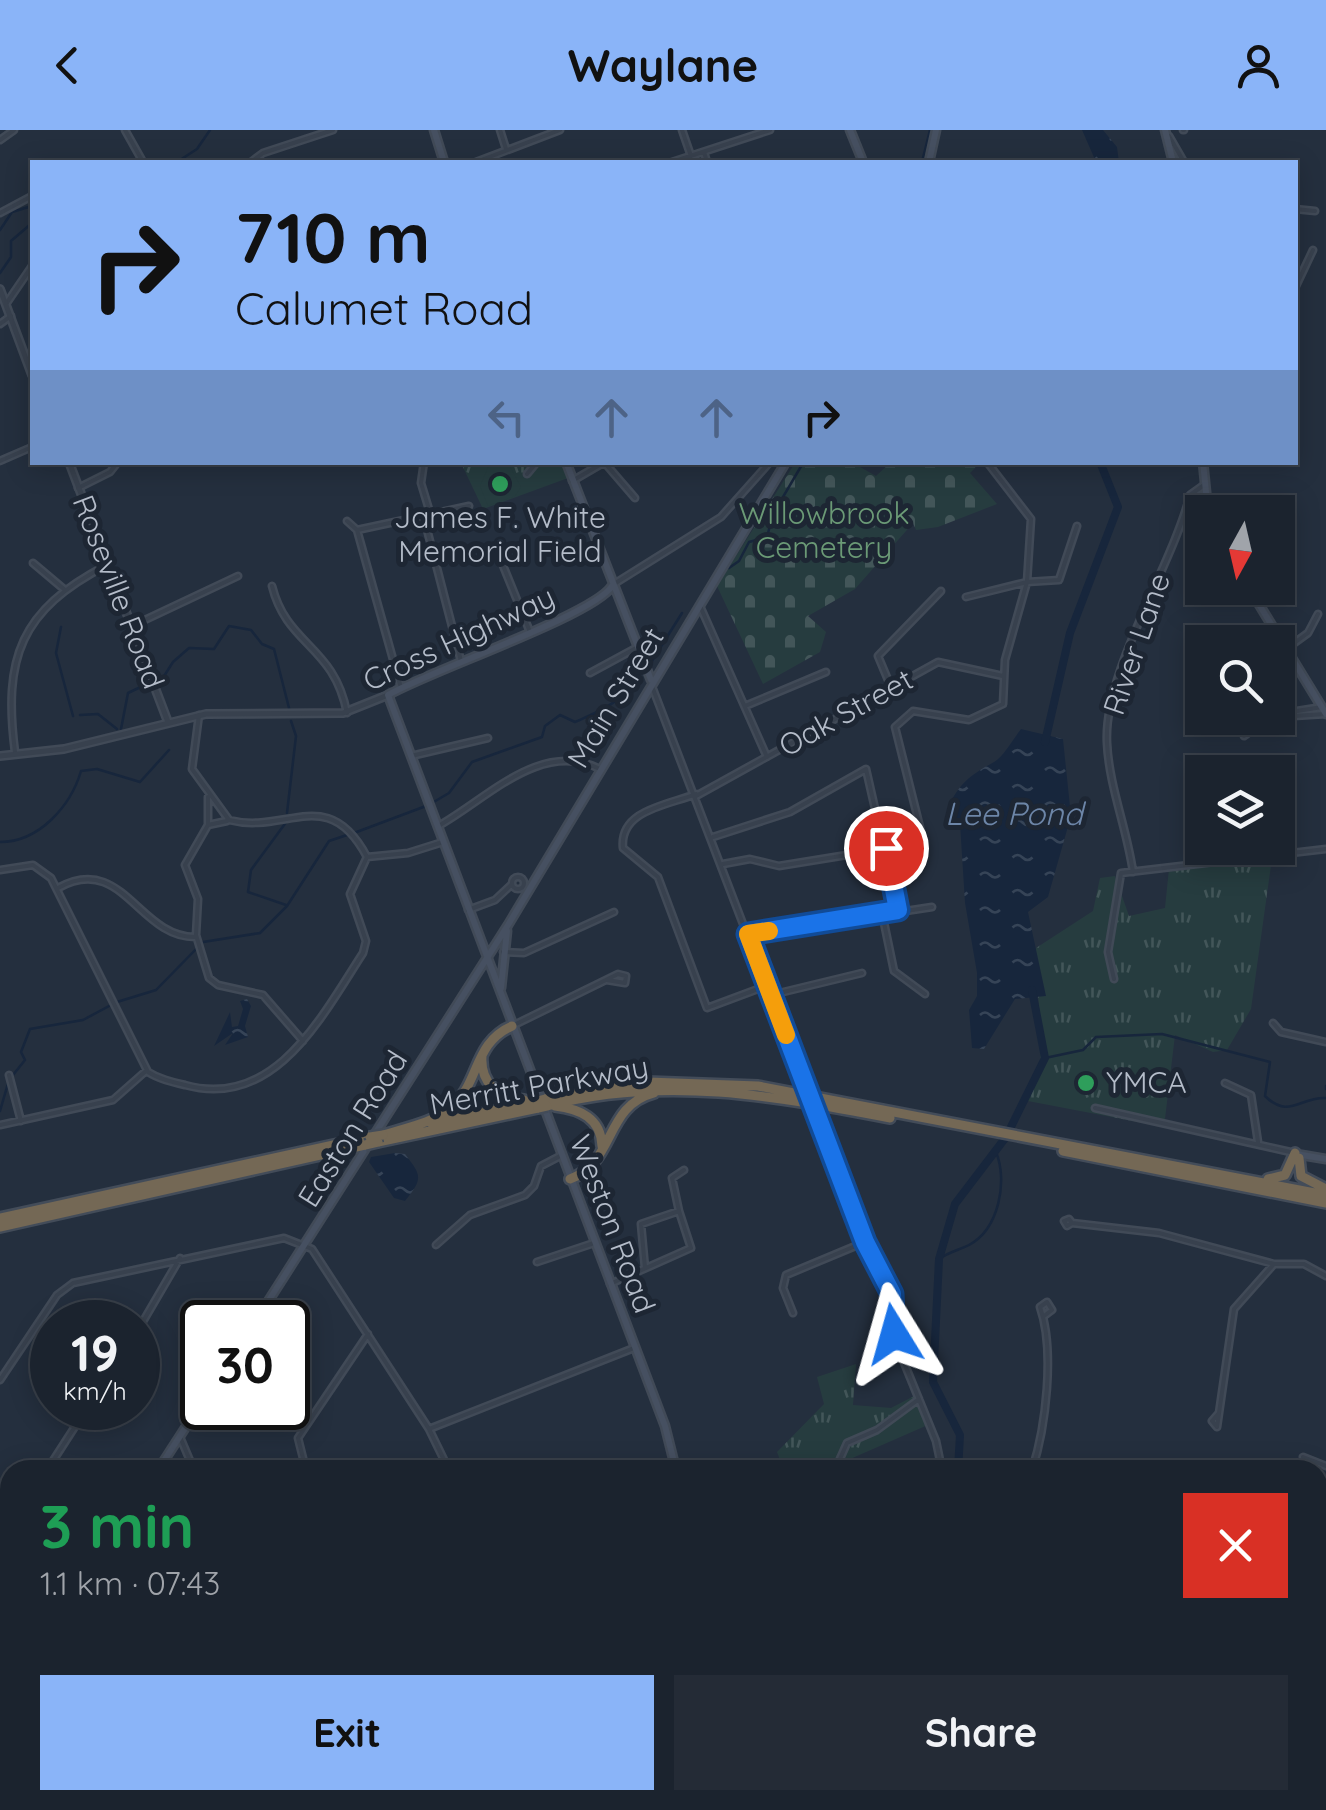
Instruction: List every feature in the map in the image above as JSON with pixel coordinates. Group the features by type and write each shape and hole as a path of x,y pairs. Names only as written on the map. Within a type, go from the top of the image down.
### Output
{"highway":[{"path":"374,1140 436,1118 454,1105 488,1042 512,1026"},
{"path":"488,1042 482,1065 488,1083 510,1098 573,1109 590,1118 601,1135 602,1153"},
{"name":"Merritt Parkway","path":"0,1218 648,1082 735,1083 1326,1204"},
{"path":"570,1179 590,1169 602,1153 618,1115 639,1098 715,1089"},
{"name":"Merritt Parkway","path":"542,1103 631,1090 715,1089 982,1132"},
{"name":"Merritt Parkway","path":"0,1227 374,1140"},
{"name":"Merritt Parkway","path":"1028,1141 1326,1192"},
{"path":"1187,1168 1278,1178 1290,1170 1298,1154"},
{"path":"1298,1154 1301,1176 1326,1192"}],"main road":[{"path":"434,130 443,160"},
{"path":"850,130 862,160"},
{"path":"929,160 936,130"},
{"path":"1167,132 1173,160"},
{"path":"567,465 652,682"},
{"name":"Main Street","path":"486,959 784,465"},
{"path":"1202,465 1205,495"},
{"name":"Cross Highway","path":"388,696 530,632 607,594 612,586"},
{"path":"1295,663 1324,711"},
{"name":"Weston Road","path":"388,696 674,1460"},
{"name":"Weston Road","path":"501,995 508,925"},
{"name":"Easton Road","path":"270,1300 486,959"},
{"path":"1298,1154 1326,1159"},
{"path":"165,1460 185,1430"}],"street":[{"path":"0,140 14,130"},
{"path":"125,130 143,160"},
{"path":"254,160 263,153 333,130"},
{"path":"500,130 506,151"},
{"path":"481,160 560,130"},
{"path":"682,130 692,156"},
{"path":"679,160 770,130"},
{"path":"1167,132 1183,160"},
{"path":"704,152 706,160"},
{"path":"0,213 30,197"},
{"path":"1298,209 1315,211"},
{"path":"1298,282 1313,250"},
{"path":"6,304 30,269"},
{"path":"0,289 30,371"},
{"path":"0,324 10,316"},
{"path":"0,461 30,448"},
{"name":"Roseville Road","path":"70,465 168,722"},
{"path":"78,488 104,476 115,465"},
{"path":"424,465 422,482 431,516"},
{"path":"528,474 536,465"},
{"path":"572,481 599,465"},
{"path":"607,465 635,498"},
{"name":"Cross Highway","path":"612,586 721,517 767,465"},
{"path":"924,839 896,727 913,711 969,720 1000,708 1005,698 1003,676 1027,582 1030,519 991,465"},
{"name":"River Lane","path":"1133,872 1108,749 1108,724 1139,623 1182,526 1190,495 1204,485"},
{"path":"357,530 470,506"},
{"path":"424,518 461,662"},
{"path":"346,521 357,530 401,688"},
{"path":"966,597 1027,582 1059,580 1076,526"},
{"path":"502,563 530,632"},
{"path":"33,564 64,590"},
{"path":"15,752 8,700 14,664 34,619 64,590 107,565"},
{"path":"132,626 238,576"},
{"path":"272,586 286,625 318,649 337,678 347,712"},
{"path":"891,687 878,656 941,591"},
{"path":"698,603 767,757"},
{"path":"1295,642 1308,633 1318,614"},
{"path":"590,673 638,647"},
{"name":"Oak Street","path":"767,986 707,1008 658,877 623,848 624,830 634,817 696,795 938,662 1003,676"},
{"path":"744,706 826,672"},
{"path":"652,682 865,1242 894,1299 896,1344 920,1400 939,1460"},
{"name":"Cross Highway","path":"0,756 64,749 200,715 347,712 388,696"},
{"path":"1295,714 1324,711"},
{"path":"200,715 192,762 208,797 228,820"},
{"path":"412,756 488,738"},
{"path":"437,826 539,764 575,760 600,769"},
{"path":"713,837 781,816 866,769 898,910"},
{"path":"208,797 208,825 184,865 199,900 197,938 211,981 264,996 303,1042"},
{"path":"208,825 228,820 326,816 344,825 367,857"},
{"path":"367,857 408,854 443,842"},
{"path":"723,864 750,859 779,866 886,848"},
{"path":"1114,978 1108,952 1123,872 1326,849"},
{"path":"0,870 36,866 56,889 147,1070 205,1090 234,1090 256,1080 303,1042 366,948 350,894 367,857"},
{"path":"56,889 78,878 98,878 170,930 197,938"},
{"path":"468,910 496,900 505,886 512,884"},
{"path":"748,934 932,907"},
{"path":"503,952 524,953 614,912"},
{"path":"882,913 894,972 925,994"},
{"path":"771,995 862,973"},
{"path":"512,1026 607,980"},
{"path":"1273,1023 1281,1032 1326,1042"},
{"path":"0,1125 112,1100 147,1070"},
{"path":"10,1077 21,1120"},
{"path":"1225,1084 1251,1095 1258,1142"},
{"path":"1095,1108 1298,1154"},
{"path":"436,1245 470,1216 526,1194 534,1186 541,1166 562,1155"},
{"path":"610,1284 692,1248 672,1178 684,1170"},
{"path":"645,1268 641,1224 679,1210"},
{"path":"1072,1223 1160,1233 1274,1264 1304,1264 1326,1276"},
{"path":"0,1380 64,1288 88,1278 274,1238 306,1245 430,1429 444,1460"},
{"path":"793,1313 783,1288 786,1275 865,1242"},
{"path":"537,1262 594,1244"},
{"path":"156,1300 180,1258"},
{"path":"1218,1413 1234,1308 1274,1264"},
{"path":"1035,1460 1043,1432 1044,1316"},
{"path":"304,1460 298,1438 368,1334"},
{"path":"430,1429 634,1348"},
{"path":"839,1460 847,1443 878,1430 920,1400"},
{"path":"53,1460 73,1430"},
{"path":"180,1438 190,1460"},
{"path":"1302,1456 1312,1460"}],"green space":[{"path":"462,465 563,465 568,478 483,509"},
{"name":"James F. White Memorial Field","path":"489,465 509,465 521,487 515,496 488,506 480,486"},
{"name":"Willowbrook Cemetery","path":"794,465 857,465 876,476 888,465 978,465 970,473 997,504 938,527 916,530 913,523 855,589 808,616 826,632 820,652 763,684 717,586"},
{"path":"1271,865 1251,1009 1227,1050 1213,1052 1175,1035 1164,1127 1028,1101 1036,1082 1041,1043 1036,948 1093,911 1100,878 1115,876 1129,916 1165,908 1169,869"},
{"path":"856,1364 853,1405 891,1408 918,1394 930,1424 848,1460 780,1460 777,1452 824,1404 817,1377"}],"water":[{"path":"1082,130 1103,130 1117,147 1119,160 1095,160"},
{"name":"Lee Pond","path":"1021,729 1063,739 1071,816 1048,897 1028,912 1046,996 1015,999 984,1049 972,1048 969,1010 977,996 977,973 965,903 960,824 946,815 964,782 998,759"},
{"path":"247,999 251,1006 245,1026 248,1037 225,1045 233,1033 214,1046 230,1012 232,1027 238,1026 243,1009 240,1001"},
{"path":"405,1154 418,1177 405,1201 394,1198 369,1162 371,1157"}],"waterway":[{"path":"180,160 197,149 210,130"},
{"path":"922,160 930,130"},
{"path":"0,230 12,212 30,207"},
{"path":"0,273 11,257 11,241 30,225"},
{"path":"729,568 739,561 749,542 767,537 773,514 802,465"},
{"path":"1045,742 1070,633 1118,507 1101,465"},
{"path":"650,664 682,613"},
{"path":"159,684 173,662 189,648 214,649 229,626 251,630 262,644 274,649 289,708"},
{"path":"61,627 56,653 73,716"},
{"path":"432,803 449,793 472,762 542,737 545,726 560,715 575,722 608,706 643,668"},
{"path":"121,729 128,693 149,683"},
{"path":"80,715 98,714 117,729"},
{"path":"243,717 276,716"},
{"path":"209,718 239,717"},
{"path":"287,813 296,736 291,721"},
{"path":"0,842 28,836 52,819 70,796 81,771 97,769 140,782 169,750"},
{"path":"354,833 426,806"},
{"path":"286,905 248,892 251,870 287,821"},
{"path":"117,1002 156,990 203,942 260,933 287,906 329,841 347,835"},
{"path":"959,1460 960,1435 933,1382 939,1259 955,1204 1006,1137 1045,1058 1032,990"},
{"path":"0,1111 9,1080 25,1060 21,1052 30,1029 83,1020 111,1005"},
{"path":"1045,1058 1083,1050 1096,1037 1162,1034 1270,1062 1265,1096 1273,1103 1288,1107 1326,1098"},
{"path":"939,1259 969,1245 988,1228 1001,1190 996,1152"}],"slow traffic":[{"path":"769,931 748,934 786,1035"}],"place":[{"name":"James F. White Memorial Field","path":"500,484"},
{"name":"YMCA","path":"1086,1083"}],"route":[{"path":"886,848 898,910 748,934 865,1242 892,1294 894,1334"}]}
